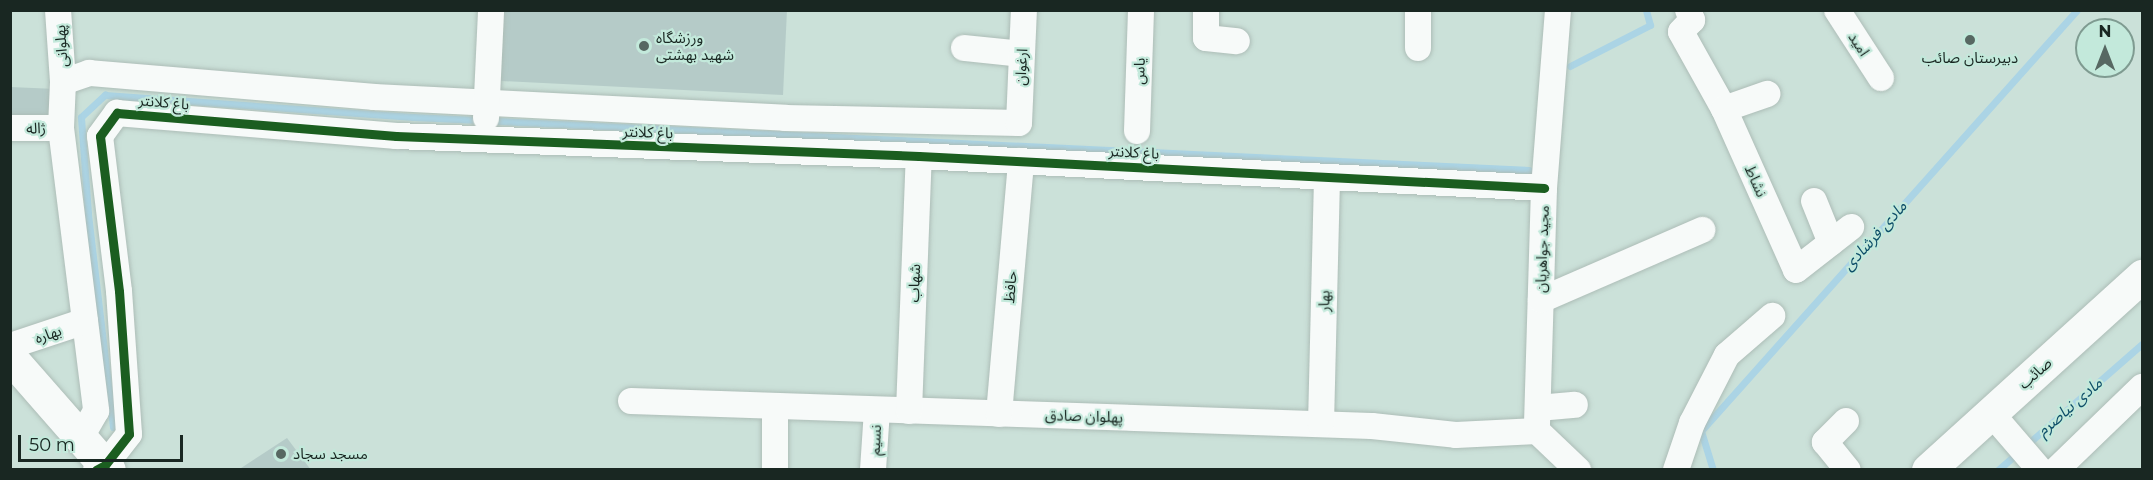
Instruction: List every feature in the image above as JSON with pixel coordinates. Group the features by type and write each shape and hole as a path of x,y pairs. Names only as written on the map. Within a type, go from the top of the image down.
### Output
{"main road":[{"name":"صائب","path":"1928,470 2142,276"},
{"path":"10,357 81,438 103,468"}],"street":[{"name":"پهلوانی","path":"58,10 63,82 61,128 96,411 81,438"},
{"path":"484,138 491,10"},
{"name":"ارغوان","path":"1019,123 1024,10"},
{"name":"یاس","path":"1137,131 1141,10"},
{"path":"1206,10 1206,38 1237,41"},
{"path":"1418,10 1418,48"},
{"name":"مجید جواهریان","path":"1537,420 1544,188 1558,10"},
{"name":"امید","path":"1837,10 1881,78"},
{"name":"نشاط","path":"1685,21 1796,270 1851,227"},
{"path":"964,48 1022,54"},
{"name":"باغ کلانتر","path":"63,82 89,74 284,91 595,108 785,118 1019,123"},
{"path":"283,128 284,91"},
{"path":"1724,109 1767,94"},
{"path":"593,144 595,108"},
{"name":"باغ کلانتر","path":"103,468 129,434 119,291 100,136 117,113 283,128 593,144 919,156 1327,179 1544,188"},
{"name":"ژاله","path":"10,128 61,128"},
{"name":"شهاب","path":"909,411 919,156"},
{"name":"حافظ","path":"999,414 1021,161"},
{"name":"بهار","path":"1321,424 1327,179"},
{"path":"1814,201 1831,243"},
{"path":"1541,300 1702,230"},
{"path":"1676,470 1692,423 1727,355 1773,316"},
{"name":"بهاره","path":"10,346 85,321"},
{"path":"1991,413 2012,440 2045,469 2142,387"},
{"name":"پهلوان صادق","path":"630,401 1372,426 1456,435 1537,420 1575,405"},
{"path":"775,406 775,470"},
{"name":"نسیم","path":"873,470 876,410"},
{"path":"1537,420 1578,470"},
{"path":"1846,421 1825,442 1848,470"}],"building":[{"name":"ورزشگاه شهید بهشتی","path":"504,10 787,10 783,95 501,81"},
{"path":"10,87 56,89 56,125 10,125"},
{"name":"مسجد سجاد","path":"287,438 311,470 238,470"}],"waterway":[{"path":"1570,66 1650,25 1646,10"},
{"name":"مادی فرشادی","path":"1713,470 1701,431 2077,10"},
{"path":"113,427 88,213 81,117 105,95 413,117 1529,170"},
{"name":"مادی نیاصرم","path":"1998,470 2142,344"}],"cycle path":[{"path":"96,470 105,465 129,434 119,291 100,136 117,113 396,136 919,156 1544,188"}],"place":[{"name":"دبیرستان صائب","path":"1970,40"},
{"name":"ورزشگاه شهید بهشتی","path":"644,46"},
{"name":"مسجد سجاد","path":"281,454"}]}
